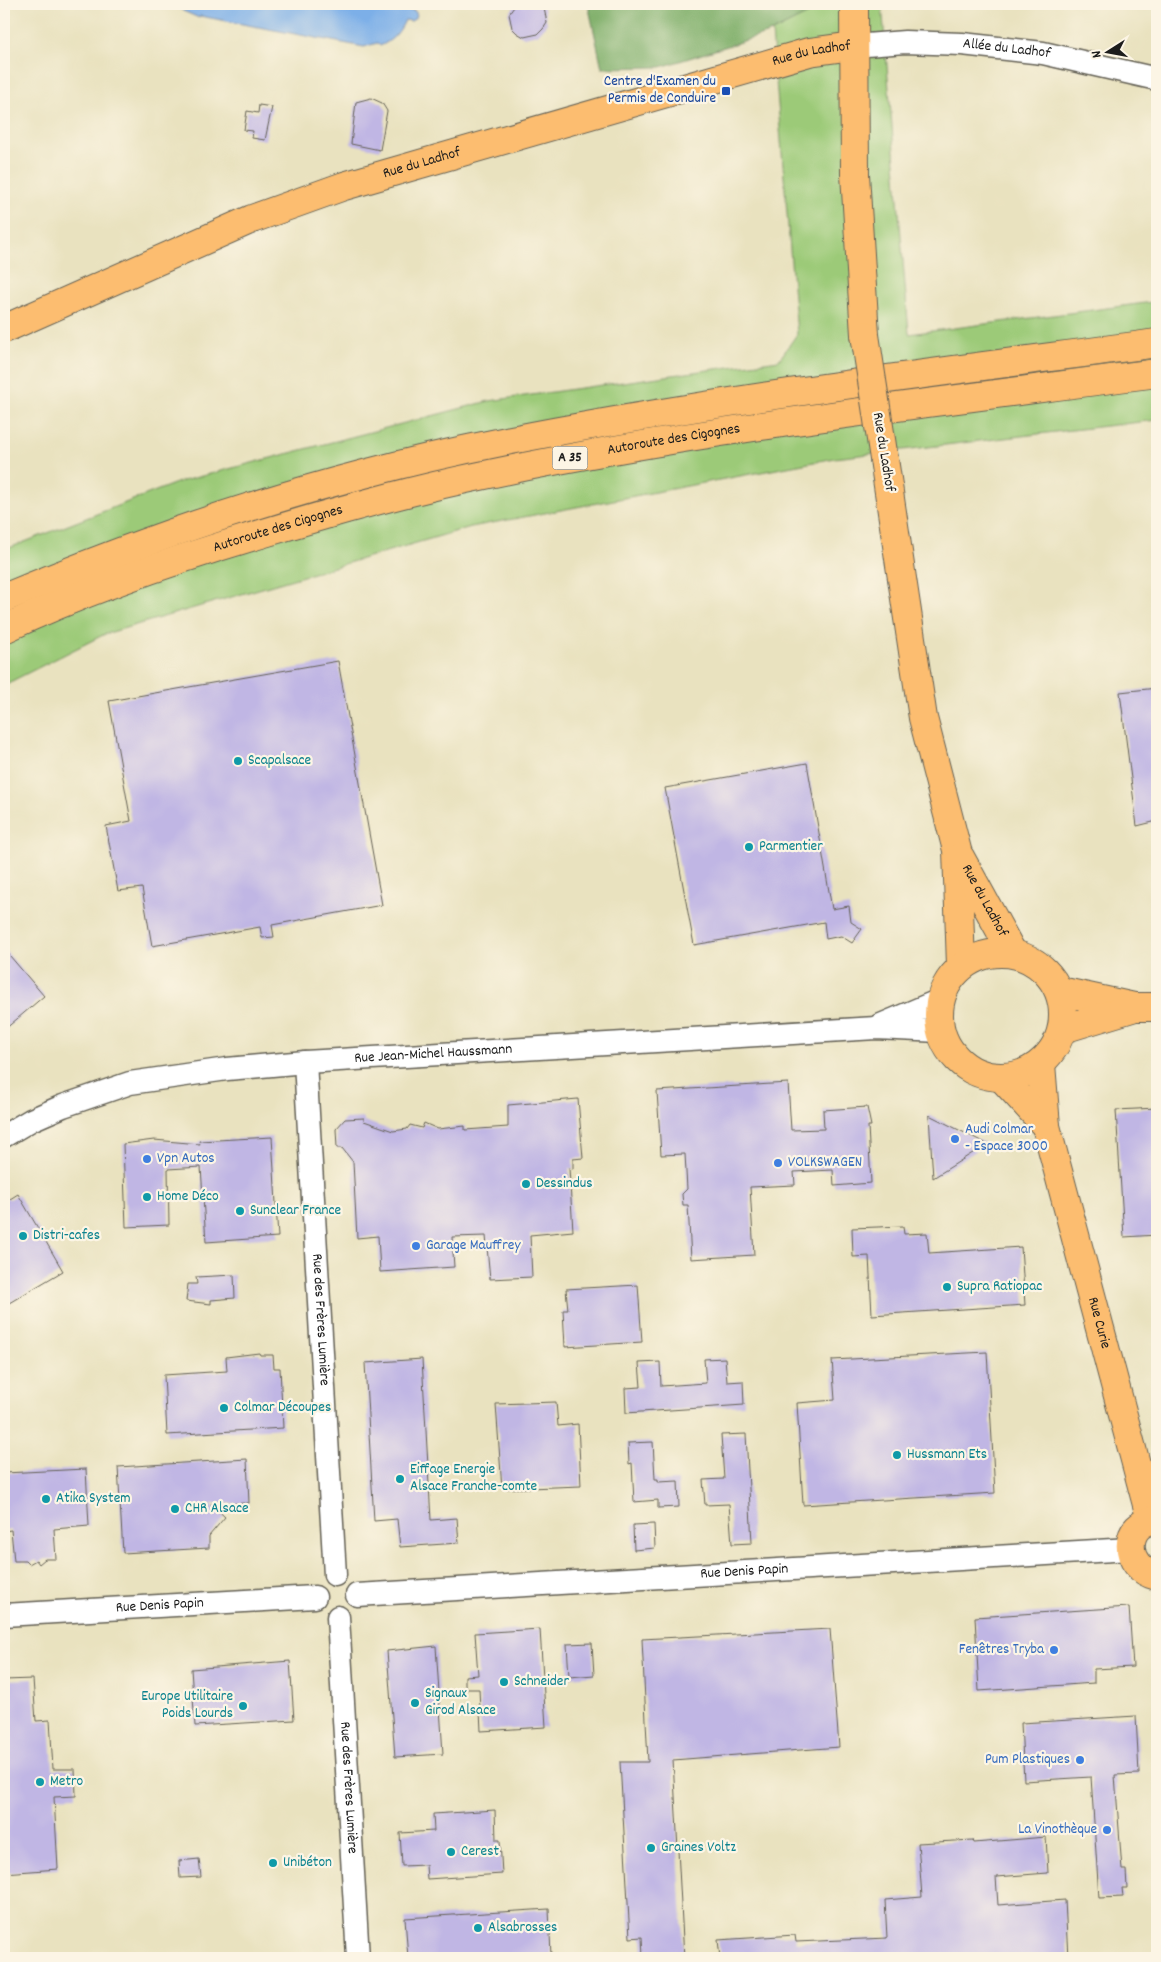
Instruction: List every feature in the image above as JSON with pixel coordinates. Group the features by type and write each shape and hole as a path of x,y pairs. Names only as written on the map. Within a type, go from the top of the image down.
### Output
{"main road":[{"path":"853,46 854,4"},
{"name":"Rue du Ladhof","path":"4,329 252,219 344,186 809,52 853,46 855,174 865,335 922,718 957,850 961,966"},
{"name":"Autoroute des Cigognes","path":"4,598 186,527 364,474 471,448 578,427 818,388 1157,343"},
{"name":"Autoroute des Cigognes","path":"4,629 99,589 195,554 369,502 478,476 699,436 1157,373"},
{"name":"Rue du Ladhof","path":"957,850 1012,952"},
{"path":"1012,952 1041,965 1060,991 1063,1029 1055,1048 1041,1064 1022,1074 1002,1078 981,1075 963,1065 949,1050 940,1031 940,1000 948,981 961,966 985,954 1012,952"},
{"path":"1060,991 1145,1007"},
{"path":"1063,1029 1145,1007"},
{"name":"Rue Curie","path":"1041,1064 1046,1126 1154,1520"},
{"name":"Rue Curie","path":"1002,1078 1046,1126"},
{"path":"1154,1520 1142,1524 1136,1531 1130,1549 1138,1568 1147,1574 1157,1576"}],"street":[{"name":"Allée du Ladhof","path":"853,46 905,42 962,44 1043,54 1157,79"},
{"name":"Rue Jean-Michel Haussmann","path":"876,1028 940,1000"},
{"name":"Rue Jean-Michel Haussmann","path":"4,1136 31,1120 63,1106 130,1083 226,1070 305,1062 876,1028 940,1031"},
{"name":"Rue des Frères Lumière","path":"305,1062 335,1574"},
{"name":"Rue Denis Papin","path":"357,1594 1130,1549"},
{"path":"335,1574 350,1580 355,1586 357,1594 356,1603 352,1610 346,1615 338,1617 329,1616 322,1612 317,1605 315,1597 316,1589 320,1582 335,1574"},
{"name":"Rue Denis Papin","path":"4,1615 315,1597"},
{"name":"Rue des Frères Lumière","path":"338,1617 358,1958"}],"green space":[{"path":"588,4 823,4 822,7 772,32 661,67 602,68"},
{"path":"823,4 882,4 909,334 1153,302 1155,322 1157,322 1157,420 835,458 471,527 105,634 4,685 4,550 179,482 489,401 779,360 797,334 772,32 822,7"}],"water":[{"path":"175,4 407,4 408,9 415,11 417,15 412,21 405,20 395,36 388,42 380,46 377,43 364,47 200,16 199,18 183,11"}],"building":[{"path":"516,4 540,4 544,8 547,23 538,34 524,37 512,28 509,14"},
{"path":"371,98 382,103 387,111 380,150 351,144 356,102"},
{"path":"259,105 272,107 265,140 252,138 253,131 244,130 247,111 258,113"},
{"name":"Scapalsace","path":"338,661 382,905 272,925 274,937 262,938 260,927 152,946 142,888 118,891 106,826 131,821 109,701"},
{"path":"1157,688 1157,821 1137,826 1120,692"},
{"name":"Parmentier","path":"807,763 832,909 849,906 851,922 862,929 852,943 841,936 826,939 824,922 694,945 665,788"},
{"path":"4,949 44,996 4,1030"},
{"name":"VOLKSWAGEN","path":"788,1083 791,1130 824,1129 823,1110 867,1107 871,1126 868,1126 871,1183 834,1186 833,1170 794,1172 795,1185 750,1187 754,1255 691,1259 688,1205 683,1205 682,1194 687,1189 685,1154 661,1155 657,1091"},
{"path":"578,1099 583,1158 573,1159 573,1169 569,1168 573,1231 530,1235 532,1277 490,1279 486,1236 452,1237 454,1267 380,1272 378,1236 357,1238 353,1162 342,1148 337,1148 336,1129 345,1119 364,1118 364,1121 393,1131 407,1129 410,1125 422,1128 424,1123 438,1129 465,1126 465,1130 508,1127 508,1105"},
{"path":"1157,1108 1157,1235 1124,1237 1116,1110"},
{"path":"929,1115 987,1144 933,1178"},
{"name":"Sunclear France","path":"272,1137 278,1237 206,1242 201,1167 168,1169 169,1225 126,1227 123,1144 154,1140 200,1144 199,1141"},
{"name":"Distri-cafes","path":"18,1194 63,1271 4,1306 4,1197 10,1199"},
{"name":"Supra Ratiopac","path":"903,1226 904,1234 927,1233 929,1253 1021,1247 1025,1305 872,1315 869,1256 853,1257 852,1228"},
{"path":"234,1275 235,1298 211,1300 211,1304 186,1301 188,1284 197,1284 196,1277"},
{"path":"638,1285 642,1342 565,1347 563,1310 568,1310 566,1289"},
{"name":"Hussmann Ets","path":"987,1352 995,1493 803,1505 797,1403 835,1400 832,1360"},
{"name":"Colmar Découpes","path":"259,1353 260,1355 273,1355 274,1368 280,1368 283,1428 167,1435 164,1375 227,1371 226,1357"},
{"path":"725,1358 727,1382 743,1381 744,1405 626,1413 625,1388 641,1387 639,1363 660,1362 661,1386 706,1383 704,1359"},
{"name":"Eiffage Energie Alsace Franche-comte","path":"422,1359 431,1520 457,1518 459,1543 400,1547 397,1519 374,1521 365,1363"},
{"path":"556,1402 558,1426 578,1424 581,1486 502,1489 496,1404"},
{"path":"746,1434 752,1543 732,1544 729,1504 705,1505 703,1480 724,1479 721,1435"},
{"path":"653,1442 655,1479 658,1479 658,1482 678,1481 679,1507 658,1508 658,1500 634,1502 632,1463 629,1464 628,1443"},
{"name":"CHR Alsace","path":"247,1459 249,1503 211,1504 225,1517 209,1536 209,1548 123,1553 118,1467"},
{"name":"Atika System","path":"86,1469 89,1526 54,1529 56,1559 45,1559 39,1564 36,1560 29,1564 26,1561 14,1561 11,1530 4,1531 4,1473"},
{"path":"654,1524 655,1548 634,1550 633,1525"},
{"name":"Fenêtres Tryba","path":"1129,1607 1133,1667 1094,1669 1094,1683 979,1691 975,1617"},
{"name":"Schneider","path":"540,1629 546,1727 481,1731 479,1689 465,1689 465,1676 478,1675 475,1633"},
{"name":"Graines Voltz","path":"830,1629 839,1747 673,1760 684,1958 643,1958 642,1937 630,1938 620,1762 648,1762 642,1639"},
{"path":"592,1643 594,1675 569,1677 567,1644"},
{"name":"Signaux Girod Alsace","path":"436,1646 443,1754 395,1757 387,1651"},
{"name":"Europe Utilitaire Poids Lourds","path":"290,1661 294,1720 195,1726 191,1669"},
{"name":"Metro","path":"33,1679 36,1721 50,1720 53,1769 75,1769 76,1796 54,1797 58,1869 4,1873 4,1680"},
{"name":"Pum Plastiques","path":"1136,1716 1139,1774 1115,1775 1122,1870 1126,1870 1127,1888 1122,1888 1123,1897 1099,1898 1091,1777 1024,1781 1021,1723"},
{"name":"Cerest","path":"495,1810 496,1840 500,1840 502,1874 427,1879 426,1865 402,1866 400,1833 434,1831 433,1814"},
{"path":"1046,1837 1048,1873 996,1877 998,1905 1065,1900 1068,1958 720,1958 718,1940 795,1935 796,1942 887,1938 885,1900 922,1897 918,1843 973,1840 974,1843"},
{"path":"199,1859 201,1877 180,1878 179,1861"},
{"name":"Alsabrosses","path":"549,1909 551,1957 408,1958 405,1918"}],"place":[{"name":"Centre d'Examen du Permis de Conduire","path":"726,91"},
{"name":"Scapalsace","path":"238,761"},
{"name":"Parmentier","path":"749,847"},
{"name":"Audi Colmar - Espace 3000","path":"955,1139"},
{"name":"Vpn Autos","path":"147,1159"},
{"name":"VOLKSWAGEN","path":"778,1163"},
{"name":"Dessindus","path":"526,1184"},
{"name":"Home Déco","path":"147,1197"},
{"name":"Sunclear France","path":"240,1211"},
{"name":"Distri-cafes","path":"23,1236"},
{"name":"Garage Mauffrey","path":"416,1246"},
{"name":"Supra Ratiopac","path":"947,1287"},
{"name":"Colmar Découpes","path":"224,1408"},
{"name":"Hussmann Ets","path":"897,1455"},
{"name":"Eiffage Energie Alsace Franche-comte","path":"400,1479"},
{"name":"Atika System","path":"46,1499"},
{"name":"CHR Alsace","path":"175,1509"},
{"name":"Fenêtres Tryba","path":"1054,1650"},
{"name":"Schneider","path":"504,1682"},
{"name":"Signaux Girod Alsace","path":"415,1703"},
{"name":"Europe Utilitaire Poids Lourds","path":"243,1706"},
{"name":"Pum Plastiques","path":"1080,1760"},
{"name":"Metro","path":"40,1782"},
{"name":"La Vinothèque","path":"1107,1830"},
{"name":"Graines Voltz","path":"651,1848"},
{"name":"Cerest","path":"451,1852"},
{"name":"Unibéton","path":"273,1863"},
{"name":"Alsabrosses","path":"478,1928"}]}
